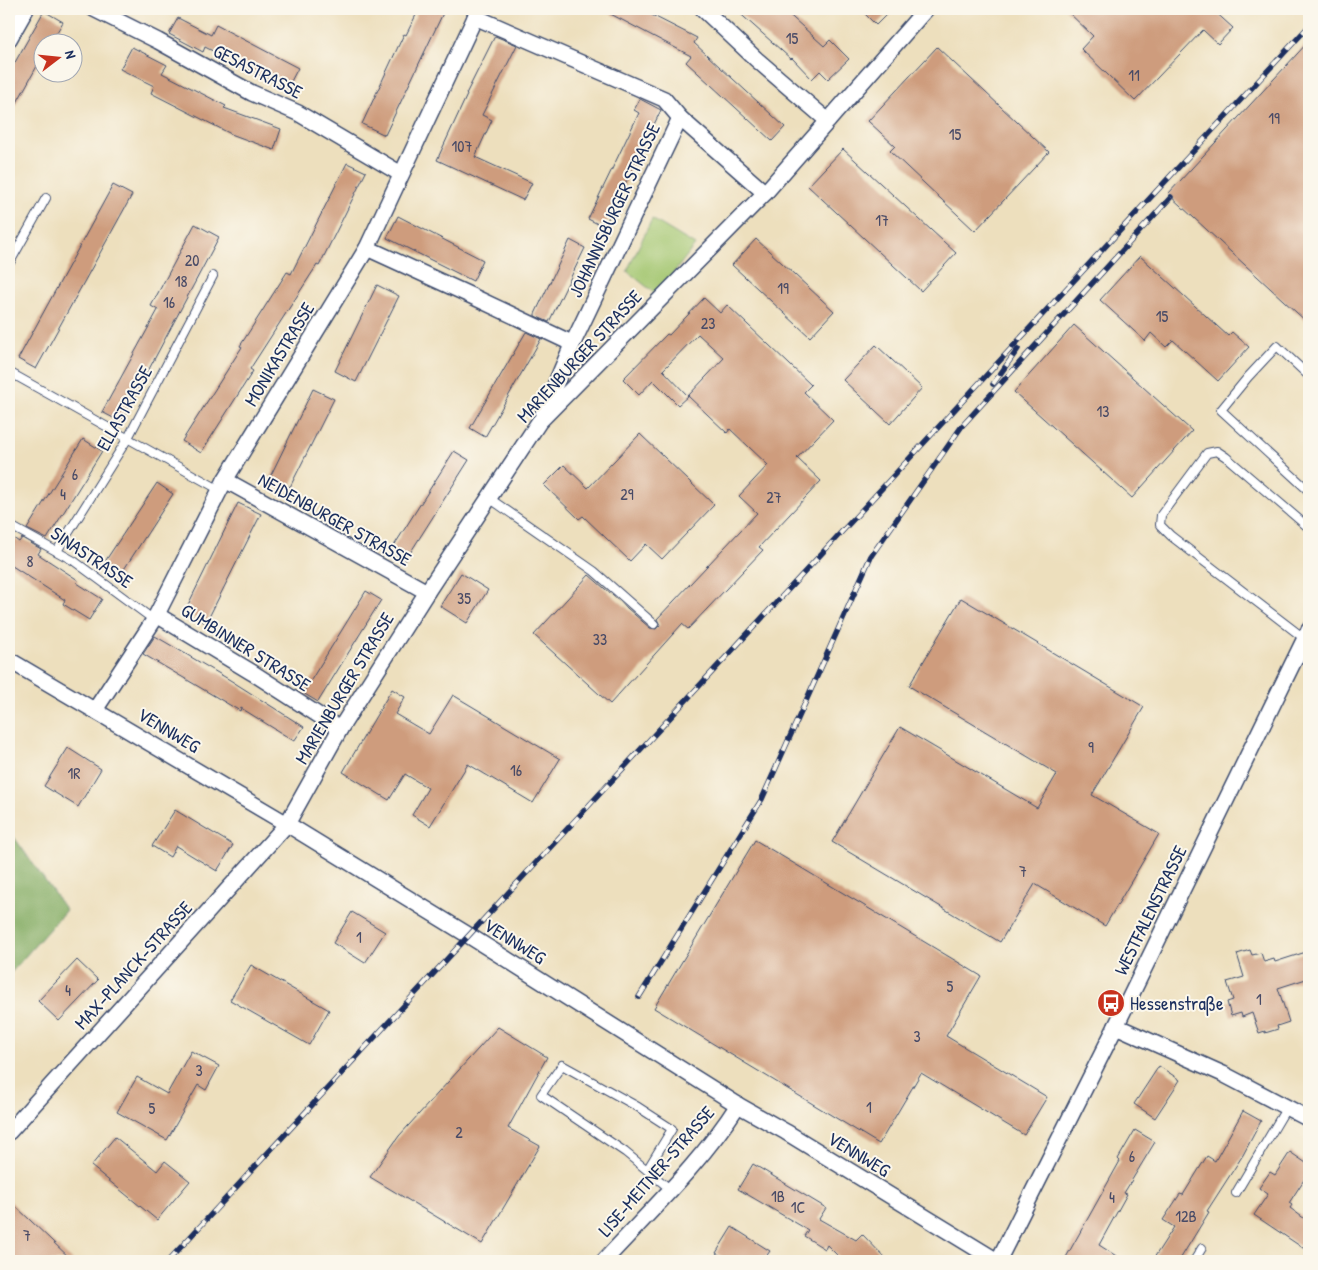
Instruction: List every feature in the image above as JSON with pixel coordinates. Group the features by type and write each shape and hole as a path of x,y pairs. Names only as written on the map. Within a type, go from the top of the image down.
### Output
{"street":[{"path":"9,39 26,9"},
{"name":"GESASTRASSE","path":"94,9 158,40 252,93 298,113 401,174"},
{"path":"703,9 756,59 828,121"},
{"name":"MARIENBURGER STRASSE","path":"286,824 340,728 539,422 765,193 926,9"},
{"path":"477,13 664,99 680,118"},
{"name":"MONIKASTRASSE","path":"95,710 155,618 222,485 367,248 477,13"},
{"name":"JOHANNISBURGER STRASSE","path":"539,422 572,345 680,118 765,193"},
{"path":"367,248 565,340 572,345"},
{"name":"NEIDENBURGER STRASSE","path":"222,485 427,592"},
{"name":"GUMBINNER STRASSE","path":"155,618 253,673 340,728"},
{"name":"WESTFALENSTRASSE","path":"998,1261 1116,1026 1307,635"},
{"name":"VENNWEG","path":"9,660 286,824 738,1105 786,1132 998,1261"},
{"name":"MAX-PLANCK-STRASSE","path":"9,1132 286,824"},
{"path":"1116,1026 1223,1074 1309,1119"},
{"name":"LISE-MEITNER-STRASSE","path":"604,1261 722,1131 738,1105"}],"lane":[{"path":"9,264 46,198"},
{"name":"ELLASTRASSE","path":"57,551 128,438 213,276"},
{"path":"1309,376 1277,346 1248,376 1221,410 1309,491"},
{"path":"9,372 128,438 222,485"},
{"path":"1307,635 1171,536 1160,525 1161,515 1207,453 1217,451 1309,528"},
{"path":"489,498 594,571 654,624"},
{"name":"SINASTRASSE","path":"9,525 74,561 155,618"},
{"path":"647,1170 672,1129 638,1107 562,1065 541,1096 625,1152 670,1190"},
{"path":"1236,1192 1287,1107"},
{"path":"1194,1261 1202,1248"}],"green space":[{"path":"652,219 695,245 657,295 627,271"},
{"path":"9,830 66,910 9,975"}],"building":[{"path":"419,9 445,9 385,135 362,124 404,34 406,35"},
{"path":"601,9 640,9 697,38 694,43 785,127 772,141 686,62 691,56"},
{"path":"735,9 783,9 824,46 830,40 849,59 828,79 820,71 812,79 792,58"},
{"path":"860,9 892,9 876,25"},
{"path":"1065,9 1212,9 1233,28 1218,44 1203,30 1135,101 1081,49 1093,36"},
{"path":"44,11 63,22 57,32 32,32"},
{"path":"178,18 211,35 216,25 298,68 287,89 205,47 203,52 169,34"},
{"path":"32,32 32,75 9,117 9,73"},
{"path":"495,36 517,45 482,115 492,120 475,157 532,183 523,200 437,160 466,94"},
{"path":"1309,41 1309,324 1168,194"},
{"path":"132,47 167,65 162,73 226,106 224,108 281,129 274,150 231,134 151,93 154,86 120,69"},
{"path":"937,47 1049,152 975,231 890,151 895,146 868,121"},
{"path":"640,99 661,110 604,227 588,219 639,113 634,110"},
{"path":"843,149 956,253 921,291 808,186"},
{"path":"347,163 366,172 319,266 317,265 250,369 253,371 201,453 182,441 287,272 291,274"},
{"path":"113,185 132,195 36,369 18,359"},
{"path":"398,216 483,260 473,281 387,238"},
{"path":"195,224 219,237 121,422 102,412 158,310 151,306"},
{"path":"756,239 834,311 810,337 732,265"},
{"path":"570,240 585,248 549,322 535,316 535,314"},
{"path":"1140,256 1228,336 1232,332 1249,347 1218,381 1173,340 1166,347 1151,333 1145,341 1100,300"},
{"path":"377,285 399,296 356,382 335,371"},
{"path":"704,298 720,313 727,305 811,385 804,392 833,420 797,458 821,481 759,547 763,550 688,629 682,624 610,704 534,635 589,575 650,628 656,629 660,625 657,619 757,513 739,496 768,465 730,429 727,433 688,396 678,405 653,380 639,395 623,379 667,334 669,335","holes":["698,334 724,358 688,396 663,370"]},
{"path":"1074,325 1192,431 1132,498 1014,392"},
{"path":"526,332 541,339 485,437 470,428"},
{"path":"876,345 922,388 890,424 843,380"},
{"path":"313,389 334,399 290,487 270,477"},
{"path":"640,434 714,505 662,559 646,544 630,561 583,516 579,519 544,485 564,465 588,488"},
{"path":"83,439 102,451 47,539 27,529"},
{"path":"454,451 469,460 405,561 390,552"},
{"path":"157,483 173,494 119,577 102,566"},
{"path":"238,503 261,514 206,623 184,613"},
{"path":"9,535 19,542 22,538 41,549 38,554 78,580 77,583 102,599 89,620 63,604 65,600 9,564"},
{"path":"461,573 488,590 467,623 440,606"},
{"path":"366,591 381,600 318,702 303,693"},
{"path":"961,598 1144,707 1092,795 1159,834 1105,926 1035,884 1000,942 832,842 900,727 1037,808 1057,774 909,686"},
{"path":"155,636 230,680 304,727 294,741 241,708 240,711 143,654"},
{"path":"392,689 405,697 395,714 429,734 453,695 560,759 533,803 468,764 430,826 412,815 428,788 405,774 389,800 343,772"},
{"path":"68,748 101,769 78,807 44,786"},
{"path":"175,810 233,845 217,871 176,846 170,857 152,846"},
{"path":"755,840 981,976 946,1036 1047,1097 1024,1135 921,1073 879,1144 654,1008"},
{"path":"352,912 385,932 365,963 333,943"},
{"path":"1250,950 1252,955 1261,953 1264,962 1274,959 1275,962 1309,951 1309,978 1278,988 1289,1022 1277,1026 1278,1029 1265,1033 1265,1031 1259,1033 1252,1013 1242,1017 1241,1013 1231,1016 1227,1002 1233,1000 1227,982 1244,977 1237,954"},
{"path":"77,960 98,980 59,1021 38,1001"},
{"path":"251,965 329,1010 309,1045 230,1000"},
{"path":"498,1027 547,1057 508,1128 540,1146 482,1244 370,1177 399,1136"},
{"path":"191,1051 219,1066 206,1090 198,1085 167,1140 117,1112 137,1077 167,1094"},
{"path":"1159,1066 1180,1080 1155,1118 1134,1104"},
{"path":"1243,1111 1261,1121 1243,1155 1207,1211 1209,1212 1179,1261 1152,1261 1174,1227 1163,1220 1180,1194 1183,1195 1207,1156 1215,1161"},
{"path":"1135,1130 1155,1142 1124,1193 1127,1194 1099,1245 1124,1261 1064,1261 1120,1161 1118,1159"},
{"path":"115,1137 157,1171 165,1161 190,1181 157,1220 91,1166"},
{"path":"1290,1152 1309,1165 1309,1172 1289,1203 1292,1205 1290,1208 1309,1222 1309,1252 1254,1215 1268,1194 1259,1188 1270,1172 1275,1175"},
{"path":"753,1164 826,1208 819,1219 856,1240 862,1234 888,1261 843,1261 827,1245 825,1249 804,1236 808,1230 738,1189"},
{"path":"9,1200 73,1261 9,1261"},
{"path":"732,1227 770,1251 763,1261 729,1261 716,1253"}],"railway":[{"path":"168,1261 1309,26"},
{"path":"639,997 762,799 871,556 962,426 1171,197"},
{"path":"993,384 1018,349"}],"place":[{"name":"Hessenstraße","path":"1111,1003"}]}
